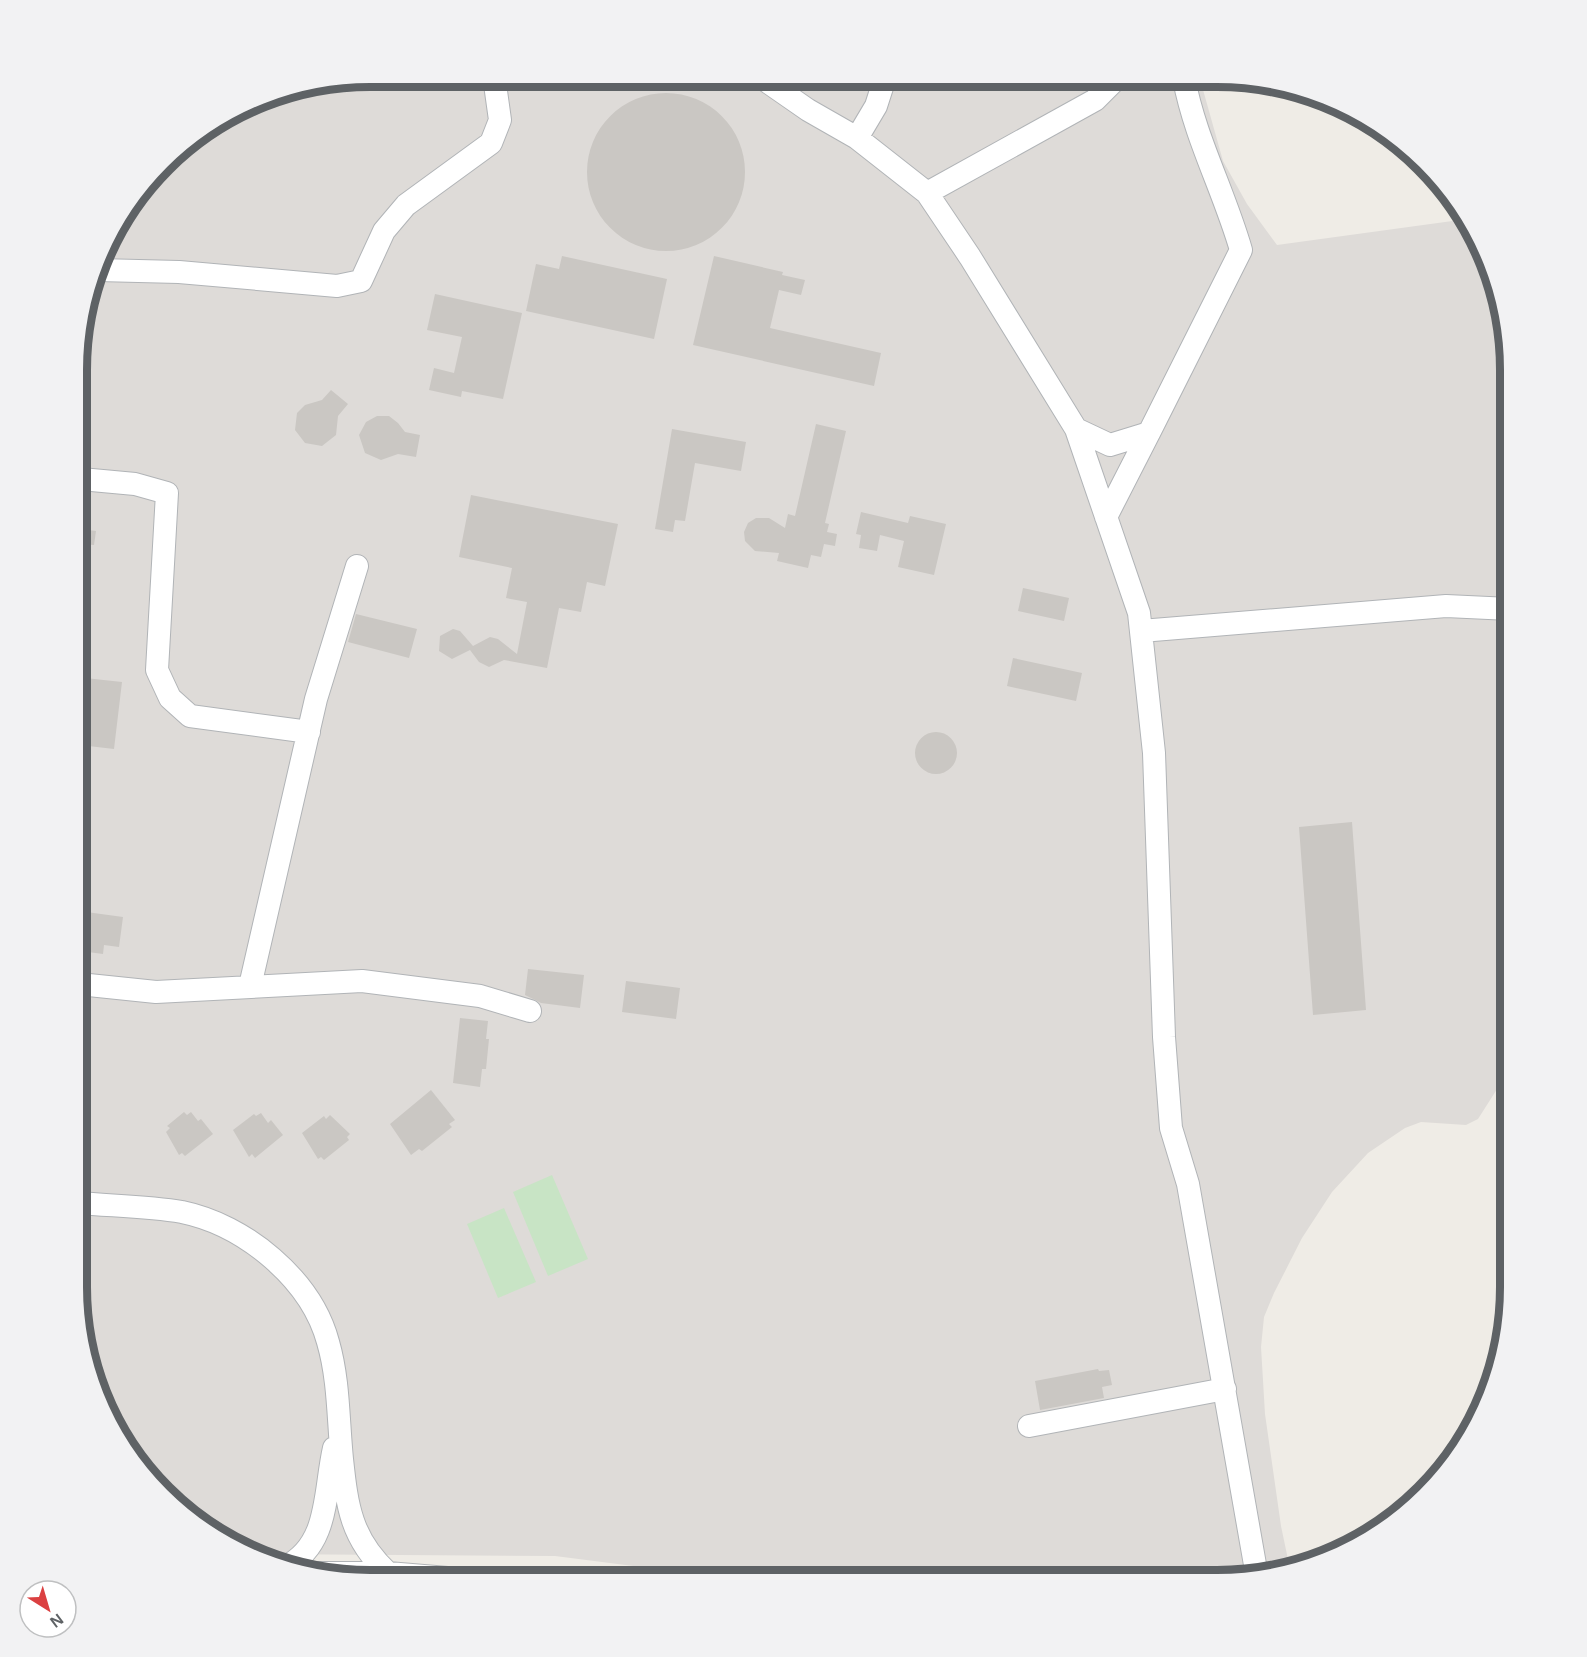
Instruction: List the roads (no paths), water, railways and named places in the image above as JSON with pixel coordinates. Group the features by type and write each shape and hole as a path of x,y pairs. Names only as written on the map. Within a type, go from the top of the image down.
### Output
{"street":[{"path":"105,270 179,272 337,286 361,281 384,231 406,205 491,143 500,120 495,87"},
{"path":"775,87 808,110 857,138 927,193 970,257 1076,429 1139,614 1154,753 1164,1037 1171,1128 1188,1184 1256,1568"},
{"path":"857,138 876,106 882,87"},
{"path":"927,193 1095,100 1108,87"},
{"path":"1106,517 1241,250 1230,213 1190,114 1185,87"},
{"path":"1076,429 1110,445 1149,433"},
{"path":"87,480 135,484 167,493 157,670 170,698 190,716 309,732"},
{"path":"250,986 309,732 357,566"},
{"path":"1141,631 1446,606 1500,609"},
{"path":"87,985 156,992 362,981 480,996 530,1011"},
{"path":"87,1204 181,1212 214,1221 254,1244 299,1285 321,1319 335,1375 339,1429 351,1518 361,1544 385,1570"},
{"path":"1029,1425 1225,1389"},
{"path":"296,1560 306,1554 318,1534 339,1429"}]}
